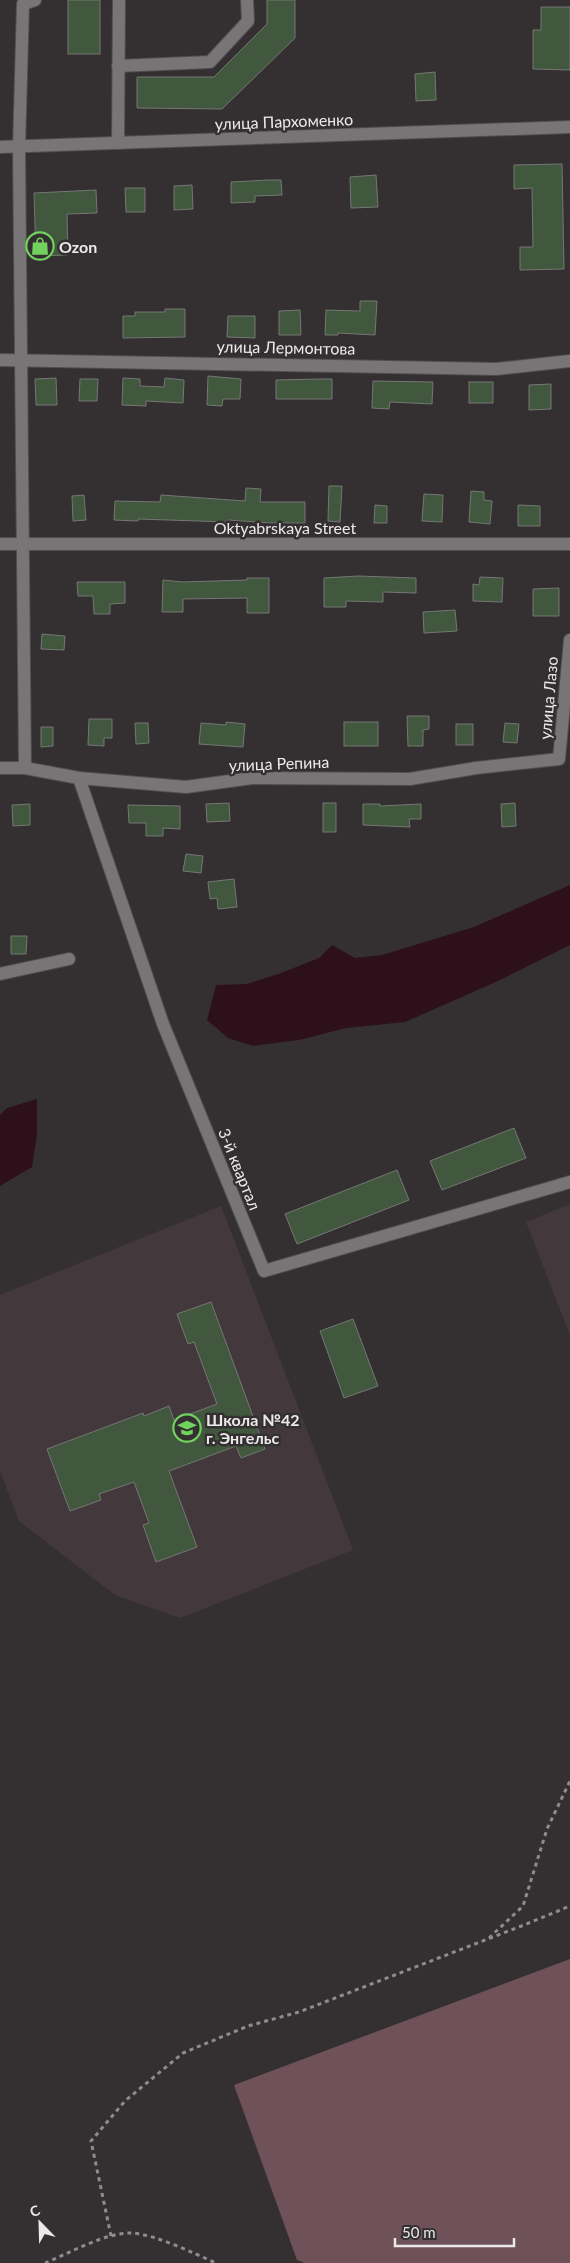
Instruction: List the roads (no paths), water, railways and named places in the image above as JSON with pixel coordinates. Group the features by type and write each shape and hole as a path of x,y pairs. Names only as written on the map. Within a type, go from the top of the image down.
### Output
{"street":[{"path":"118,143 119,0"},
{"path":"118,66 210,62 248,21 247,0"},
{"path":"25,1 19,148 25,768"},
{"name":"улица Пархоменко","path":"0,147 19,148 570,126"},
{"name":"улица Лермонтова","path":"0,360 496,369 570,361"},
{"name":"Oktyabrskaya Street","path":"0,544 570,544"},
{"name":"улица Лазо","path":"559,759 570,640"},
{"name":"улица Репина","path":"0,768 25,768 79,778 186,786 252,778 410,779 476,768 559,759"},
{"name":"3-й квартал","path":"79,778 163,1024 264,1271 570,1182"},
{"path":"0,974 69,959"}],"place":[{"name":"Ozon","path":"40,246"},
{"name":"Школа №42 г. Энгельс","path":"187,1428"}]}
